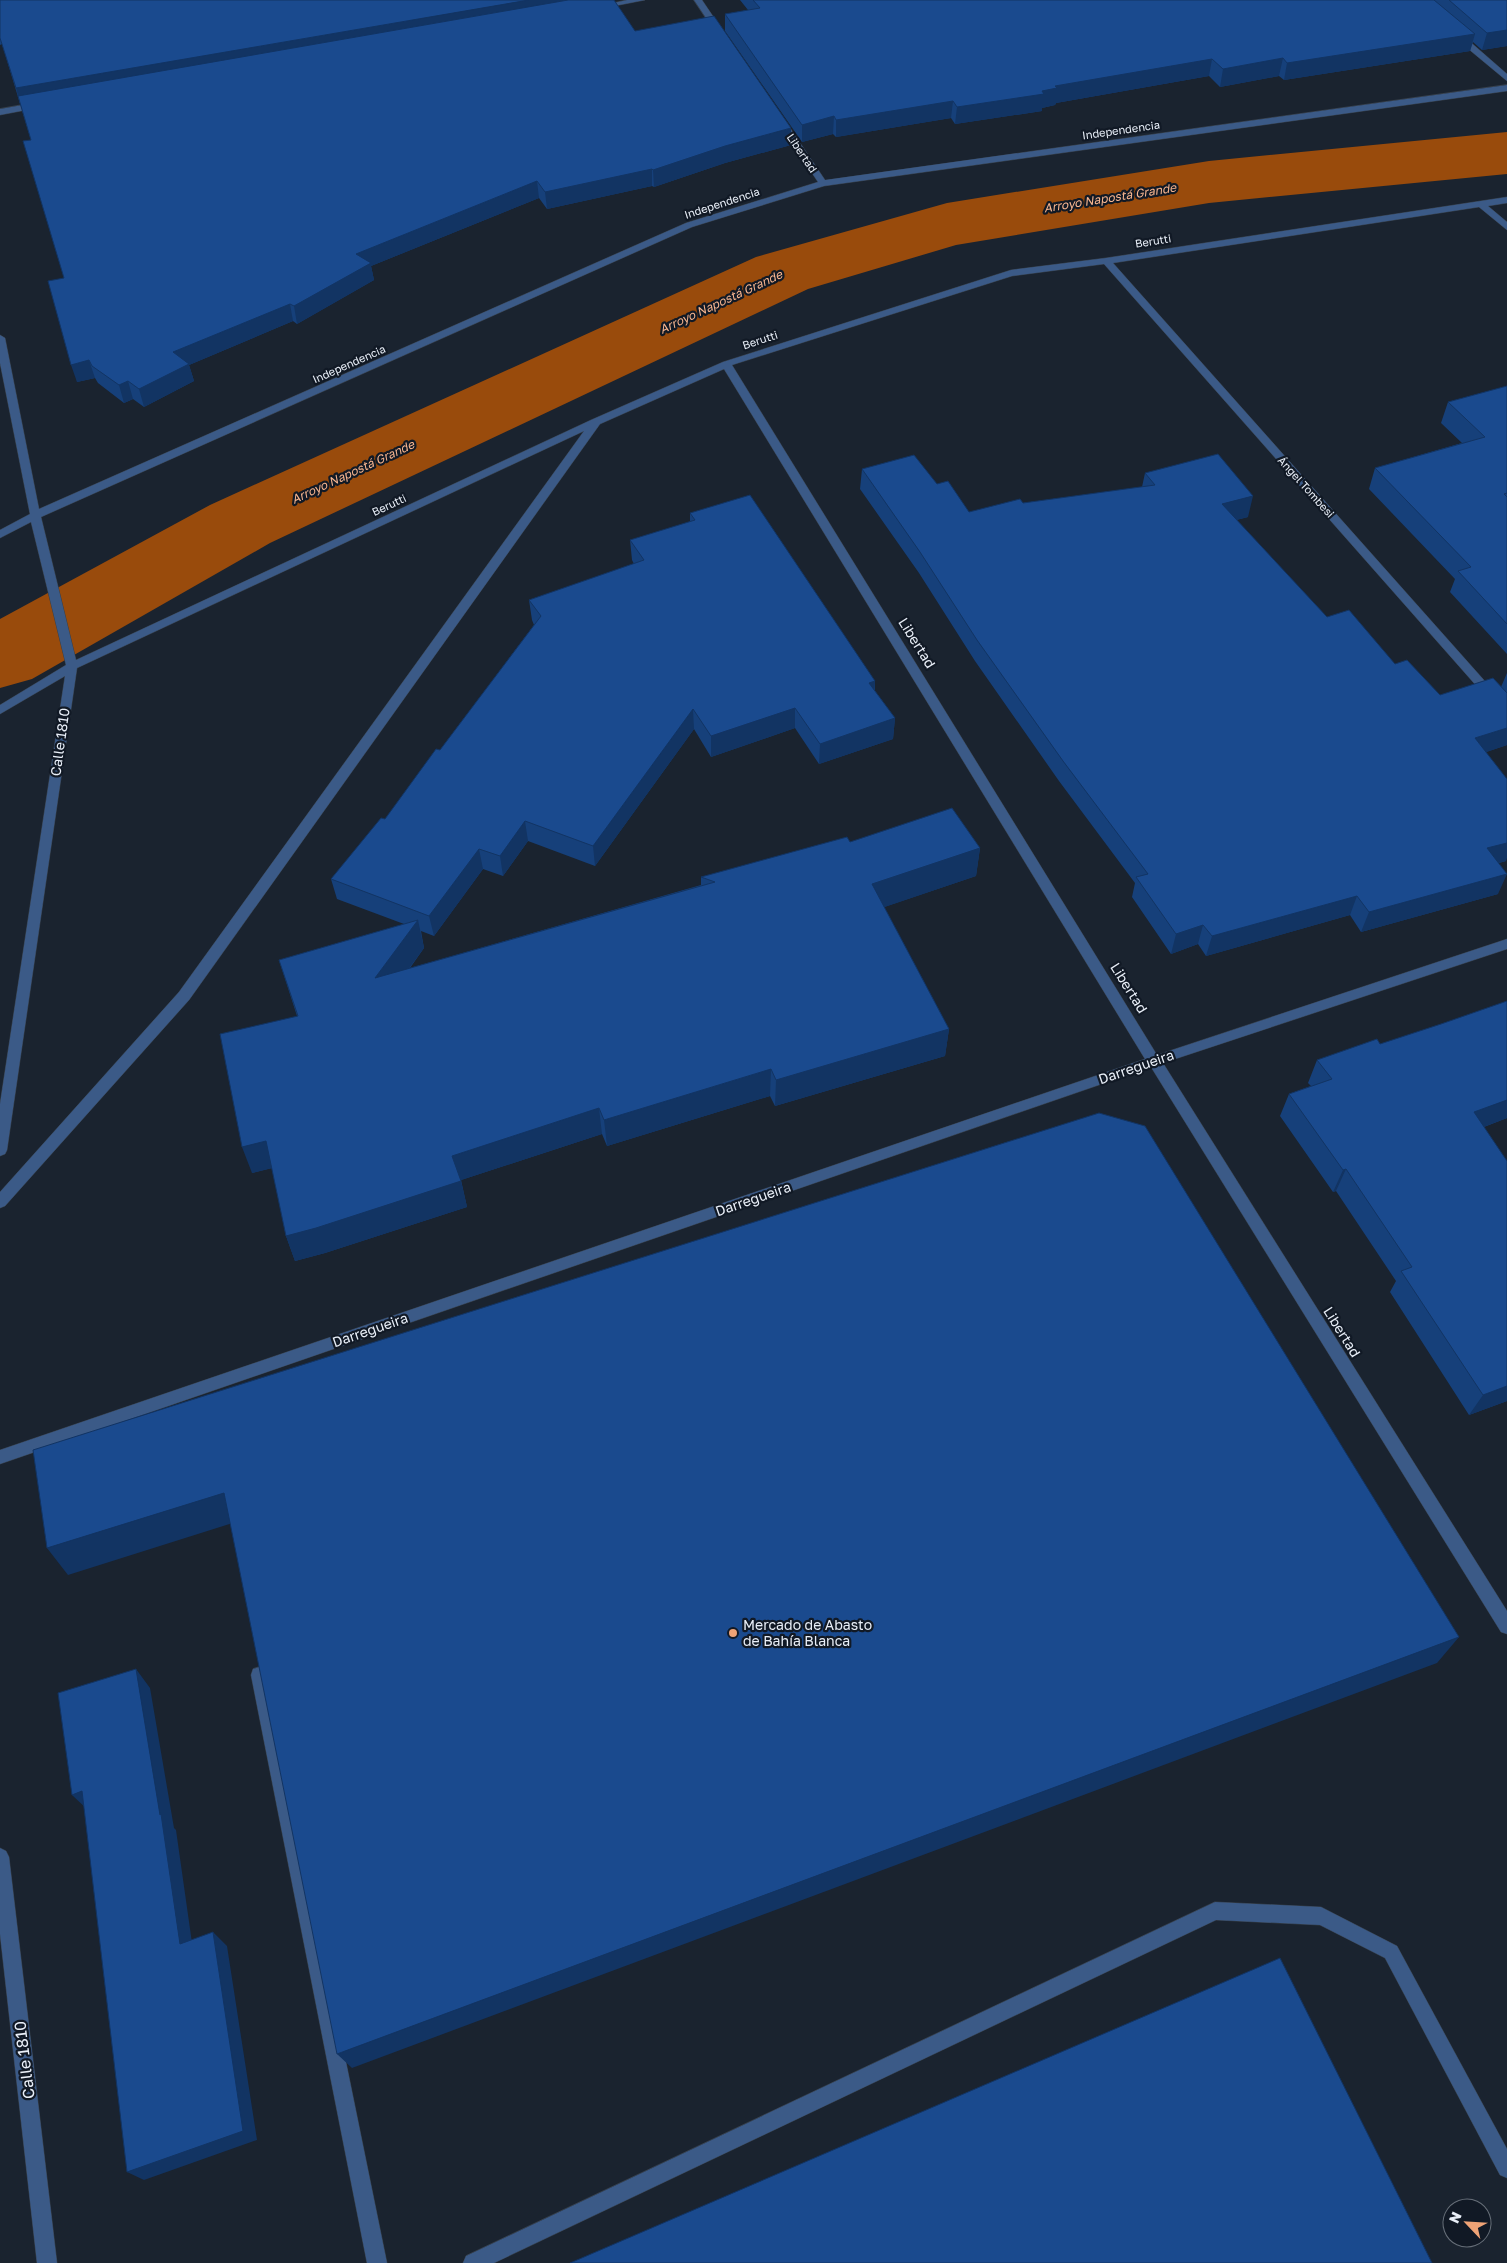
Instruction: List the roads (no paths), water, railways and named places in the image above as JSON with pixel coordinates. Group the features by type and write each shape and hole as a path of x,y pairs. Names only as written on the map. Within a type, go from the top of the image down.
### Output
{"street":[{"path":"592,8 641,0"},
{"path":"698,0 725,40"},
{"path":"1447,26 1507,78"},
{"name":"Independencia","path":"0,535 36,515 689,225 823,182 1507,88"},
{"path":"0,112 48,103"},
{"name":"Libertad","path":"774,111 823,182"},
{"name":"Berutti","path":"72,666 595,422 726,364 1011,273 1106,261 1507,200"},
{"path":"1480,203 1507,228"},
{"name":"Ángel Tombesi","path":"1106,261 1507,713"},
{"name":"Calle 1810","path":"0,338 40,539 72,666 0,1150"},
{"name":"Libertad","path":"726,364 1154,1061 1507,1626"},
{"path":"0,1202 184,996 595,422"},
{"path":"0,710 72,666"},
{"name":"Darregueira","path":"0,1457 1154,1061 1507,944"},
{"path":"259,1675 377,2263"},
{"name":"Calle 1810","path":"0,1857 47,2263"},
{"path":"473,2263 1215,1911 1321,1916 1391,1952 1507,2168"}],"waterway":[{"name":"Arroyo Napostá Grande","path":"0,658 240,524 782,273 947,225 1209,182 1507,153"}],"place":[{"name":"Mercado de Abasto de Bahía Blanca","path":"733,1633"}]}
